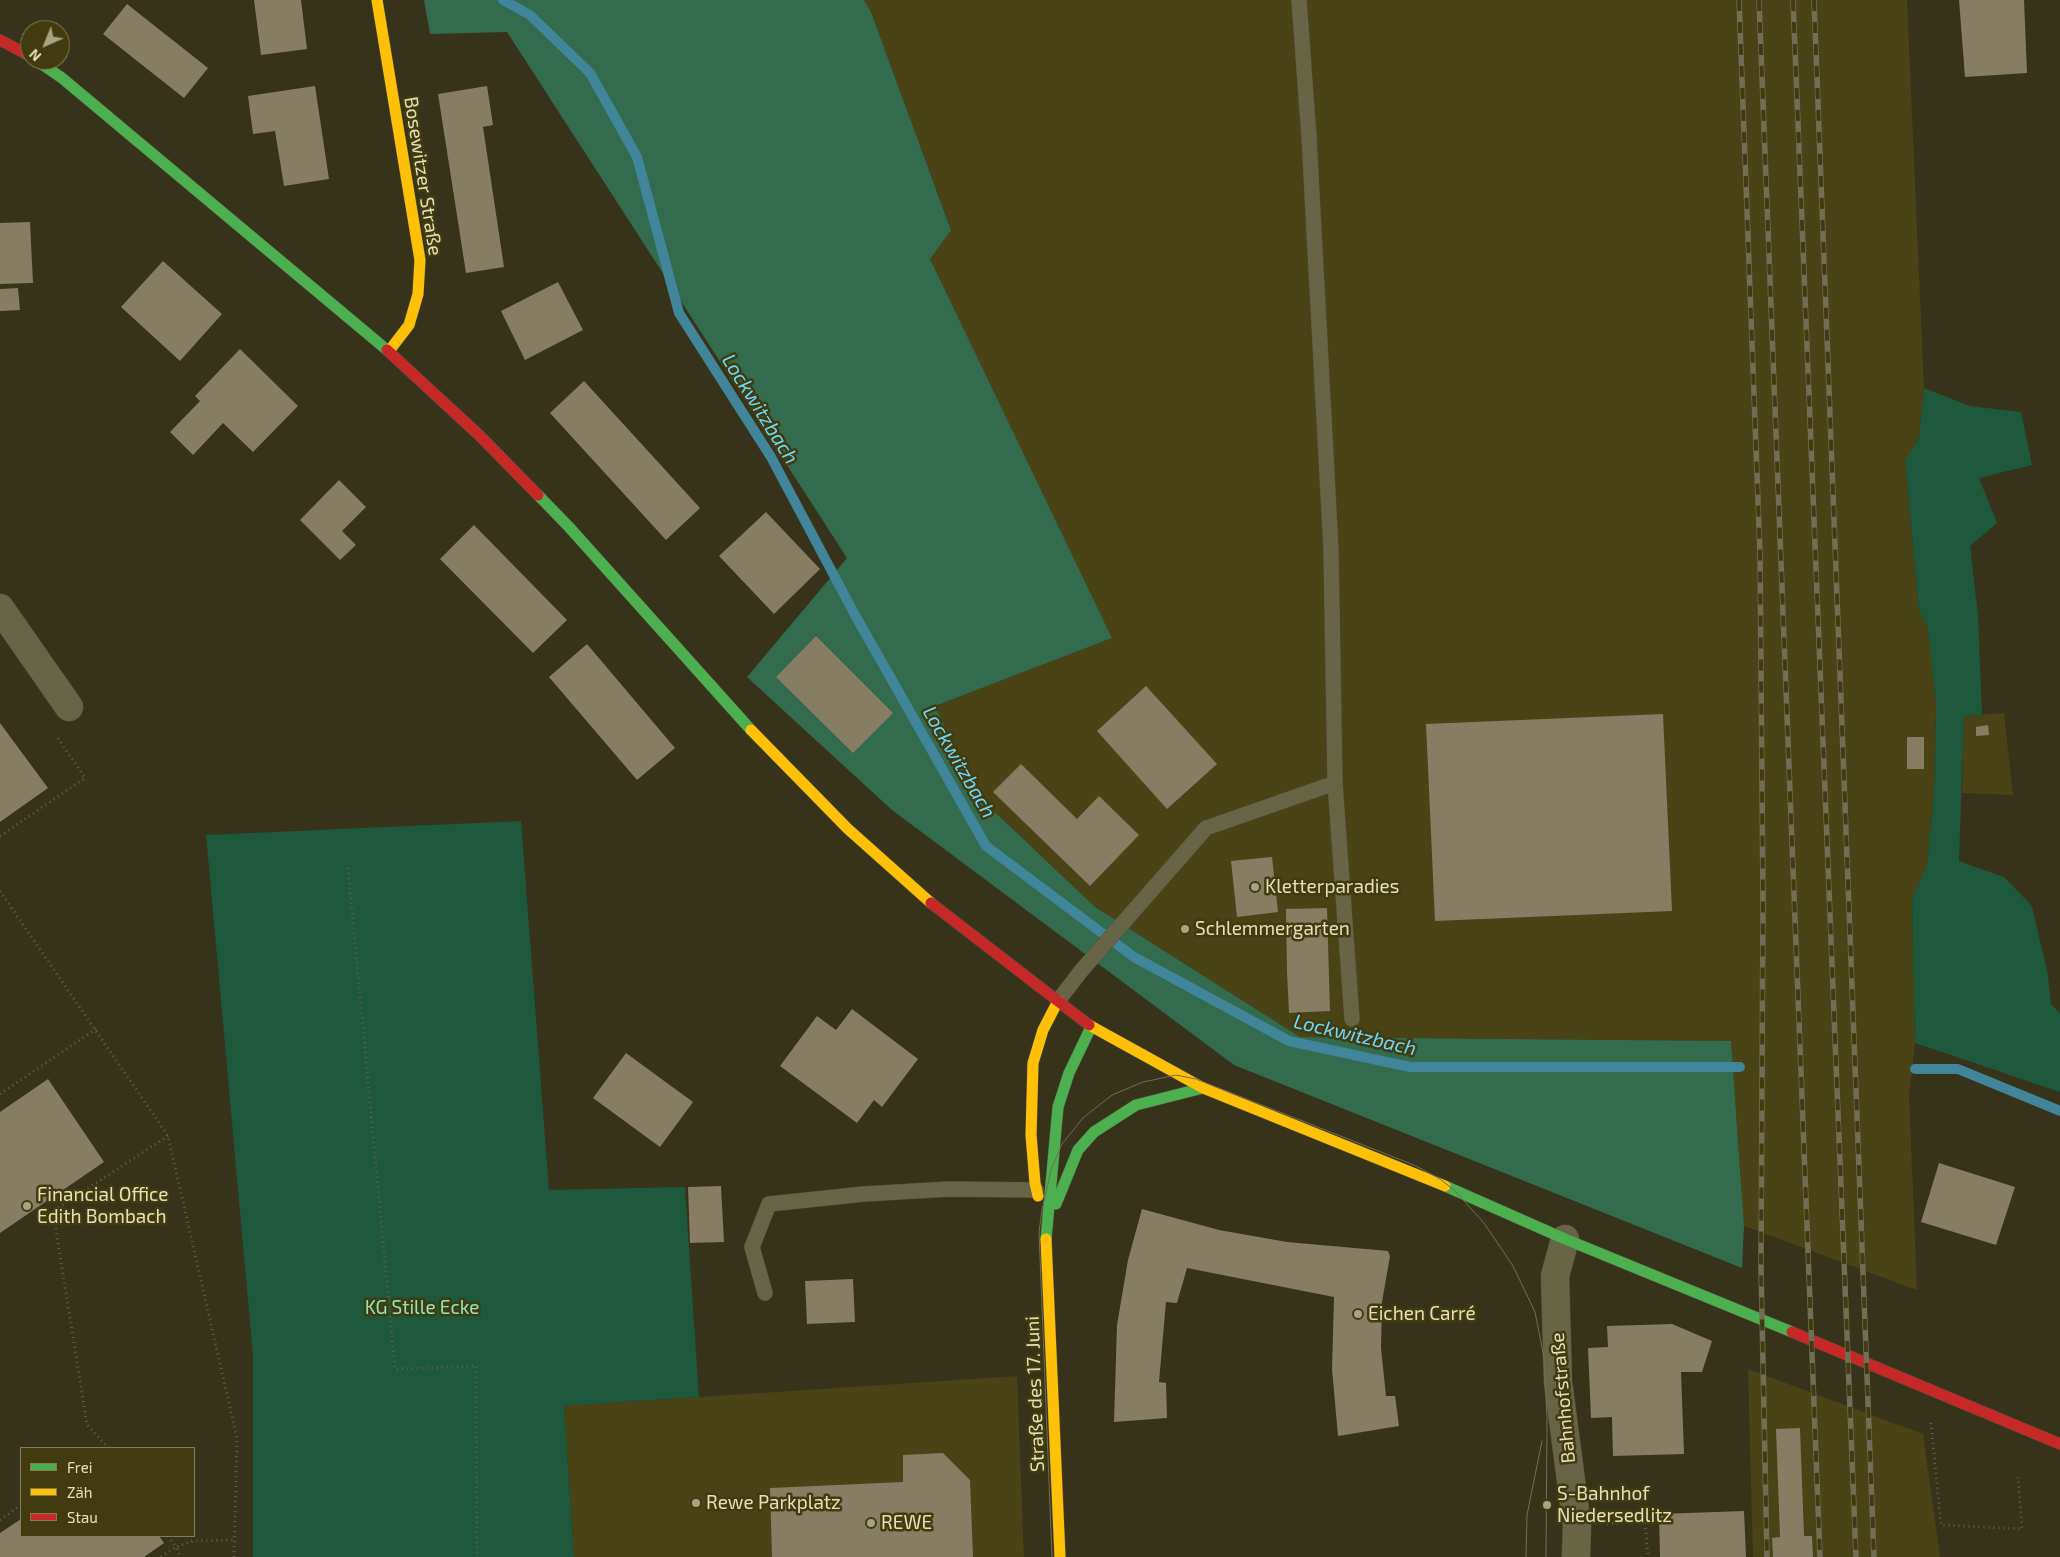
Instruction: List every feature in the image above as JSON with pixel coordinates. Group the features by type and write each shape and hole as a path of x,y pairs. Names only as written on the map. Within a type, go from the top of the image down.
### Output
{"street":[{"name":"Bosewitzer Straße","path":"377,0 420,260 418,294 409,325 390,351"},
{"path":"0,40 20,51"},
{"path":"50,70 390,351 480,436 569,527 709,685 780,761 848,829 913,888 969,934 1091,1027 1203,1088 1426,1178 1566,1239 2060,1444"},
{"path":"0,608 69,707"},
{"name":"Straße des 17. Juni","path":"1046,1229 1036,1190 1031,1134 1033,1063 1043,1030 1058,1001"},
{"name":"Straße des 17. Juni","path":"1060,1557 1046,1229 1058,1106 1069,1073 1091,1027"},
{"path":"1046,1229 1078,1150 1094,1132 1136,1105 1203,1088"},
{"name":"Bahnhofstraße","path":"1566,1239 1555,1276 1558,1382 1577,1526 1576,1557"}],"lane":[{"path":"1299,0 1309,137 1331,550 1335,783 1352,1019"},
{"path":"1058,1001 1127,916 1206,828 1335,783"},
{"path":"765,1293 752,1247 769,1204 892,1192 1036,1190"}],"path":[{"path":"0,836 85,778 51,728 69,707"},
{"path":"348,868 395,1369 476,1366 478,1557"},
{"path":"0,891 168,1136 237,1438 234,1557"},
{"path":"0,1094 96,1029"},
{"path":"108,1447 87,1425 54,1211 168,1136"},
{"path":"1928,1388 1941,1525 2022,1529 2018,1477"},
{"path":"0,1520 20,1506"},
{"path":"1577,1526 1645,1522 1648,1557"},
{"path":"169,1537 181,1557"},
{"path":"161,1557 176,1547 192,1541 234,1540"}],"shaded area":[{"path":"864,0 1907,0 1924,388 1919,438 1905,460 1919,611 1927,623 1936,704 1934,795 1927,865 1912,898 1915,1043 1909,1095 1917,1290 1744,1226 1731,1041 1300,1037 1095,907 978,796 935,706 1112,638 929,259 951,229 871,12"},
{"path":"2004,713 2013,795 1962,793 1964,716"},
{"path":"1748,1369 1923,1434 1940,1557 1753,1557"},
{"path":"1017,1376 1024,1557 574,1557 564,1406"}],"green space":[{"path":"424,0 864,0 871,12 951,230 930,259 1112,638 935,706 978,796 1095,907 1300,1037 1731,1041 1744,1226 1742,1268 1234,1065 892,810 747,677 847,558 507,32 430,34"},
{"path":"1924,388 1970,406 2021,412 2032,465 1979,478 1997,523 1970,546 1978,616 1982,715 1964,716 1959,861 2004,877 2032,906 2048,975 2051,1004 2060,1013 2060,1092 1915,1043 1912,898 1927,865 1934,795 1936,704 1927,624 1919,611 1905,460 1919,438"},
{"name":"KG Stille Ecke","path":"521,821 549,1190 685,1187 699,1397 564,1406 574,1557 253,1557 253,1355 206,835"}],"building":[{"path":"254,0 301,0 307,49 261,55"},
{"path":"1959,0 2024,0 2027,73 1965,77"},
{"path":"127,4 208,68 184,98 103,34"},
{"path":"315,86 329,179 284,186 275,131 253,134 248,96"},
{"path":"487,86 493,125 483,127 504,267 466,273 438,94"},
{"path":"30,222 33,283 0,284 0,223"},
{"path":"163,261 222,314 180,361 121,307"},
{"path":"558,282 583,330 525,360 501,311"},
{"path":"18,288 20,310 0,311 0,289"},
{"path":"240,349 298,406 253,452 223,423 193,455 170,432 200,401 195,396"},
{"path":"584,381 700,508 666,540 550,413"},
{"path":"339,480 366,507 342,531 356,545 340,560 300,520"},
{"path":"766,512 820,569 774,614 719,556"},
{"path":"474,525 567,620 533,653 440,559"},
{"path":"816,636 893,713 853,753 776,677"},
{"path":"587,644 675,748 637,780 549,677"},
{"path":"1146,686 1217,764 1167,809 1097,731"},
{"path":"1663,714 1672,911 1435,921 1426,724"},
{"path":"0,723 48,788 0,822"},
{"path":"1988,725 1989,735 1976,736 1976,727"},
{"path":"1907,737 1924,737 1924,769 1907,769"},
{"path":"1021,764 1077,819 1099,796 1139,835 1090,886 993,792"},
{"name":"Kletterparadies","path":"1272,857 1278,912 1237,917 1231,861"},
{"path":"1327,908 1330,1011 1289,1013 1286,909"},
{"path":"852,1009 918,1059 882,1107 874,1100 857,1123 780,1066 817,1016 836,1030"},
{"path":"626,1053 693,1102 660,1147 593,1098"},
{"path":"48,1079 104,1162 0,1233 0,1112"},
{"path":"1939,1163 2015,1187 1996,1245 1921,1222"},
{"path":"721,1186 724,1242 690,1243 688,1187"},
{"name":"Eichen Carré","path":"1142,1209 1219,1230 1287,1242 1388,1251 1390,1256 1382,1302 1381,1348 1386,1396 1395,1396 1399,1426 1338,1436 1332,1369 1334,1297 1187,1268 1177,1303 1166,1302 1159,1382 1166,1383 1167,1418 1114,1422 1117,1325 1128,1260"},
{"path":"853,1279 855,1322 807,1324 805,1281"},
{"path":"1672,1324 1712,1341 1702,1372 1681,1372 1684,1454 1613,1456 1612,1417 1591,1418 1588,1348 1608,1347 1607,1326"},
{"path":"1800,1428 1804,1536 1812,1536 1813,1557 1773,1557 1772,1538 1780,1537 1776,1429"},
{"name":"REWE","path":"943,1453 970,1480 973,1557 772,1557 770,1488 903,1482 903,1455"},
{"path":"1744,1511 1746,1557 1660,1557 1659,1514"},
{"path":"20,1520 20,1537 160,1537 164,1543 144,1557 0,1557 0,1533"}],"waterway":[{"name":"Lockwitzbach","path":"503,0 530,15 590,73 637,157 679,313 771,457 855,615 986,846 1134,957 1289,1041 1410,1067 1740,1067"},
{"name":"Lockwitzbach","path":"1915,1069 1958,1069 2060,1111"}],"tram line":[{"path":"1052,1557 1039,1232 1051,1170 1062,1144 1083,1118 1112,1095 1143,1082 1176,1075 1196,1079 1414,1165 1440,1179 1454,1190 1484,1223 1513,1266 1535,1312 1544,1358 1547,1417 1546,1557"},
{"path":"1526,1557 1527,1515 1542,1441"}],"railway":[{"path":"1739,0 1760,553 1763,901 1761,1267 1767,1557"},
{"path":"1759,0 1820,1557"},
{"path":"1793,0 1856,1557"},
{"path":"1814,0 1874,1557"}],"traffic: fast":[{"path":"50,70 387,350"},
{"path":"538,495 751,730"},
{"path":"1046,1239 1058,1107 1069,1073 1091,1027"},
{"path":"1056,1204 1078,1150 1094,1132 1136,1105 1203,1088"},
{"path":"1445,1186 1565,1239 1792,1332"}],"traffic: slow":[{"path":"377,0 420,260 418,294 409,325 389,351"},
{"path":"751,730 848,829 931,903"},
{"path":"1038,1196 1031,1135 1033,1063 1043,1030 1058,1001"},
{"path":"1089,1025 1203,1088 1445,1186"},
{"path":"1046,1239 1060,1557"}],"traffic: jam":[{"path":"0,40 20,51"},
{"path":"387,350 480,436 538,495"},
{"path":"931,903 1089,1025"},
{"path":"1792,1332 2060,1444"}],"place":[{"name":"Kletterparadies","path":"1255,887"},
{"name":"Schlemmergarten","path":"1185,929"},
{"name":"Financial Office Edith Bombach","path":"27,1206"},
{"name":"Eichen Carré","path":"1358,1314"},
{"name":"Rewe Parkplatz","path":"696,1503"},
{"name":"S-Bahnhof Niedersedlitz","path":"1547,1505"},
{"name":"REWE","path":"871,1523"}]}
